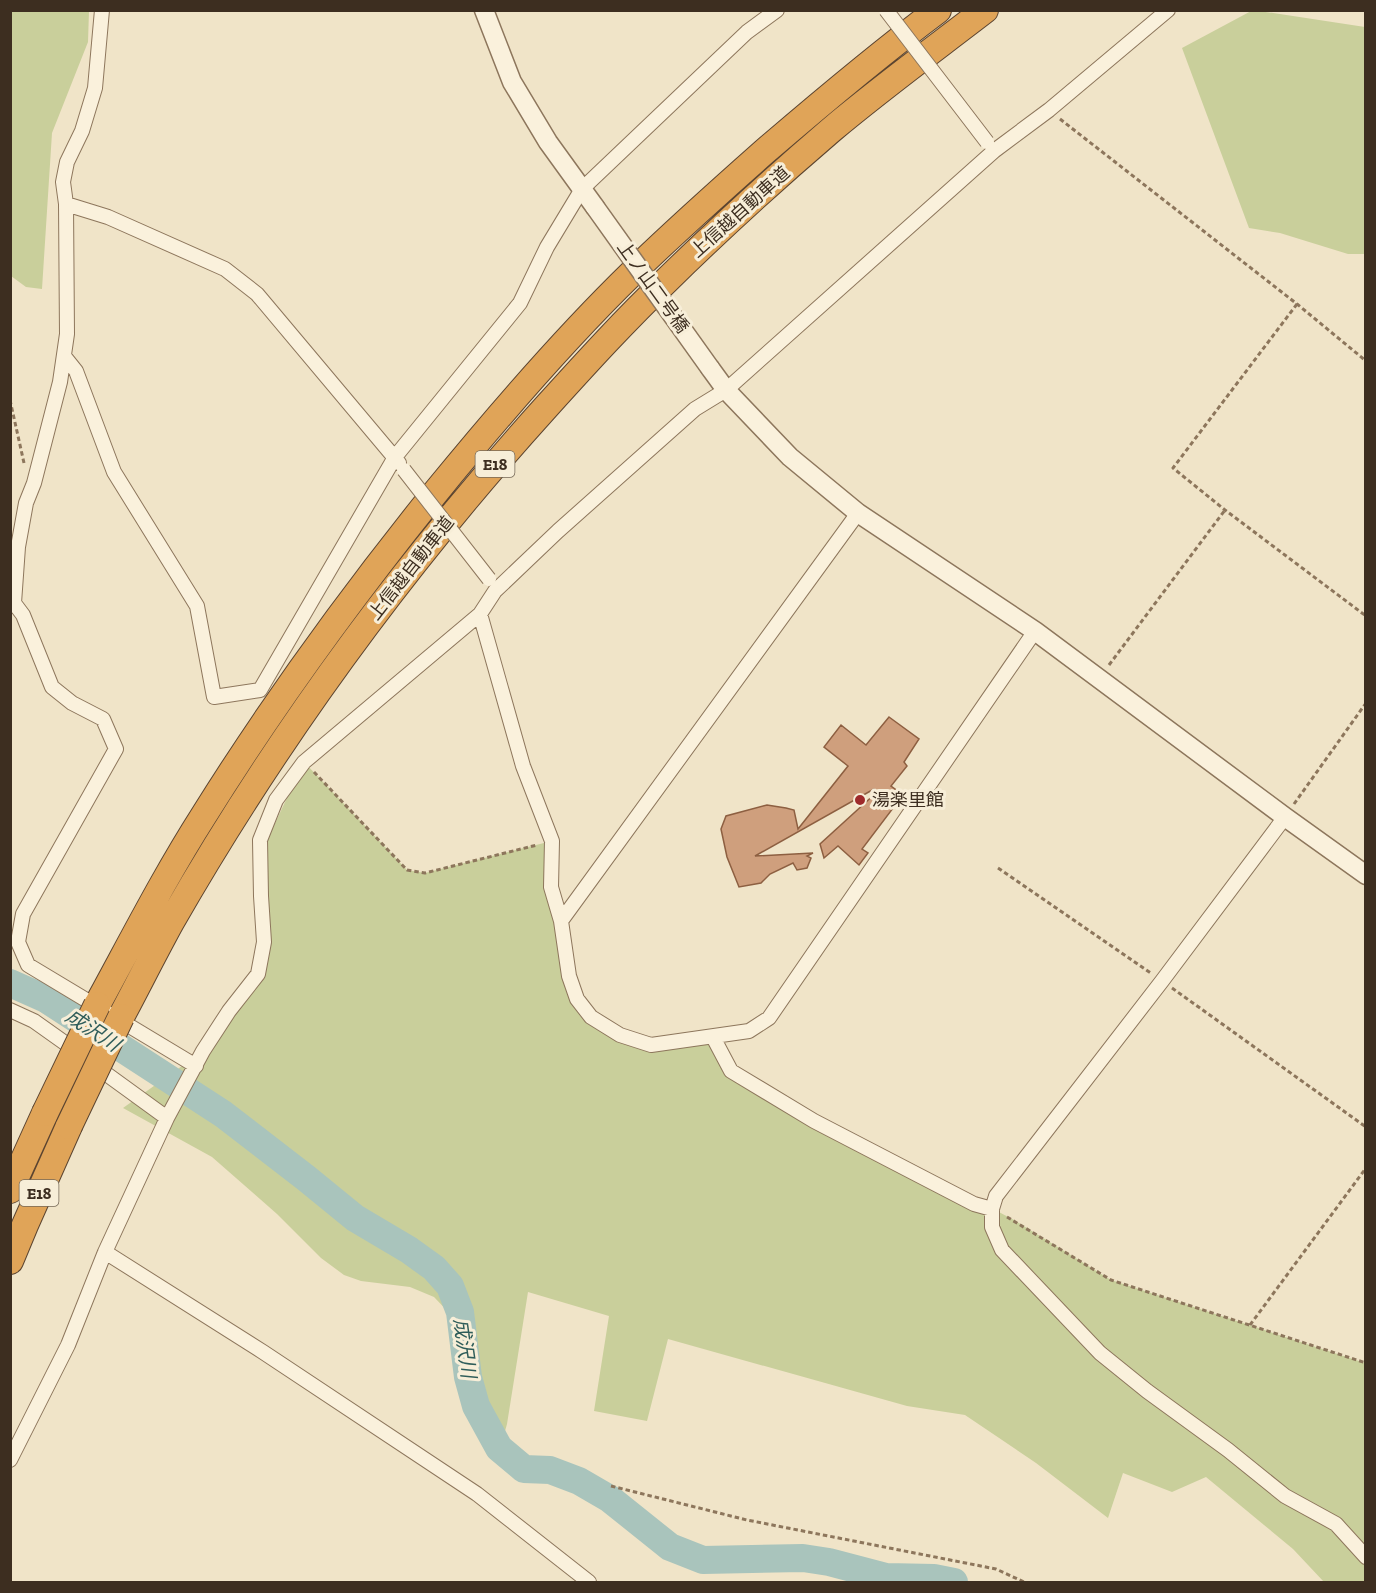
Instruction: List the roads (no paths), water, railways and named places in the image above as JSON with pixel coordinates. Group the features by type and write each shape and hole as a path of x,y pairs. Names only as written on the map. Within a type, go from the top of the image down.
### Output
{"highway":[{"name":"上信越自動車道","path":"10,1190 97,1005 148,910 203,816 263,724 403,532 482,435 555,353 640,265 810,112 938,10"},
{"name":"上信越自動車道","path":"10,1261 69,1126 121,1017 171,923 285,740 352,644 426,548 502,456 665,281 744,207 832,130 985,10"}],"street":[{"path":"102,10 95,88 82,131 67,162 63,182 66,204 67,334 64,356 60,382 34,483 26,503 18,547 12,604 23,615 52,687 72,703 103,719 116,749 23,914 18,942 28,965 195,1066"},
{"name":"上ノ山二号橋","path":"484,10 512,82 548,142 726,390 790,457 858,513 1035,631 1365,875"},
{"path":"64,356 76,371 114,472 197,606 214,697 260,690 395,457 520,303 547,247 582,189 747,32 777,10"},
{"path":"886,10 991,147"},
{"path":"10,1460 68,1345 105,1252 167,1118 203,1051 229,1011 258,974 264,942 261,840 276,800 304,762 480,614 492,585 558,531 694,409 726,390 991,147 1049,110 1168,10"},
{"path":"66,204 108,217 225,269 257,294 395,457 492,585"},
{"path":"561,921 858,513"},
{"path":"480,614 523,766 552,841 552,887 561,921 569,976 577,999 591,1017 620,1035 651,1045 749,1031 769,1018 1035,631"},
{"path":"1285,817 996,1196 992,1209 992,1227 1002,1250 1100,1353 1147,1391 1228,1450 1285,1497 1336,1524 1365,1557"},
{"path":"10,1010 34,1021 167,1118"},
{"path":"713,1037 731,1071 814,1121 974,1204 992,1209"},
{"path":"105,1252 263,1352 477,1494 589,1582"}],"waterway":[{"name":"成沢川","path":"10,983 46,999 223,1114 355,1218 409,1250 434,1268 450,1286 460,1312 468,1377 476,1406 499,1448 524,1469 550,1470 579,1481 610,1499 670,1547 703,1560 803,1558 829,1562 886,1577 934,1578 954,1582"}],"place":[{"name":"湯楽里館","path":"860,800"}]}
